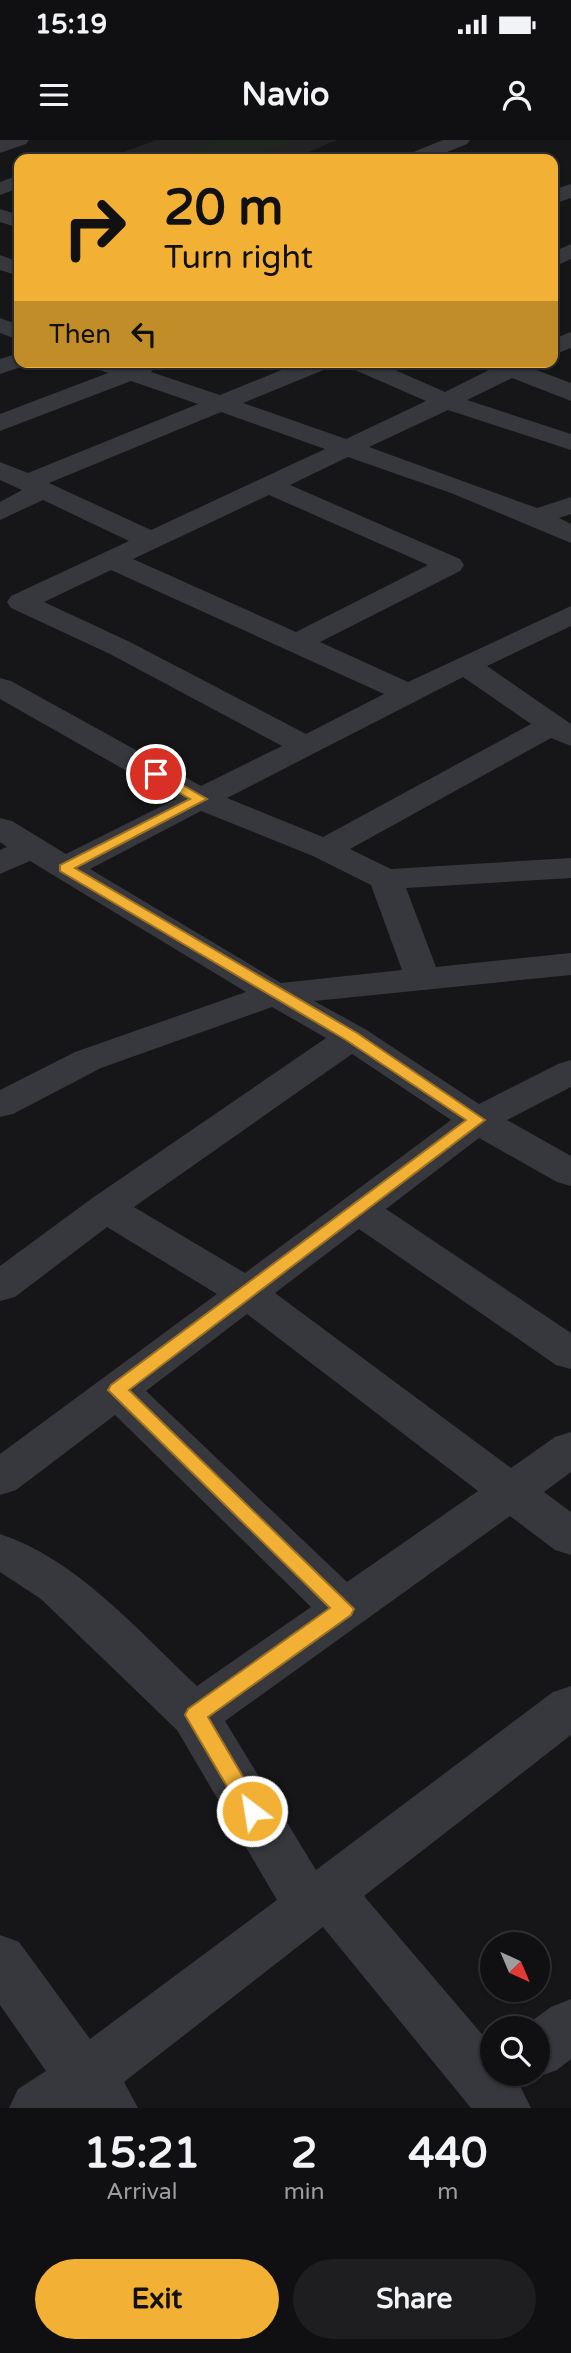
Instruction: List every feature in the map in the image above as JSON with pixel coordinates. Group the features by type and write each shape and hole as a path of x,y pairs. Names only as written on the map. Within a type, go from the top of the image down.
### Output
{"street":[{"path":"0,147 19,140"},
{"path":"425,154 460,140"},
{"path":"117,368 460,487 536,517 571,535"},
{"path":"0,423 141,368"},
{"path":"0,512 35,487 215,404 308,368"},
{"path":"370,368 446,401 571,442"},
{"path":"7,602 110,559 511,368"},
{"path":"523,368 571,394"},
{"path":"0,470 149,540"},
{"path":"268,485 450,565 296,643"},
{"path":"536,517 571,505"},
{"path":"110,559 408,694"},
{"path":"7,602 120,648 306,746"},
{"path":"65,868 465,665 567,621"},
{"path":"325,849 561,731 465,665"},
{"path":"0,687 200,799 325,849 386,879 571,868"},
{"path":"0,828 275,994 352,1037 477,1120 571,1173"},
{"path":"0,864 30,848"},
{"path":"386,879 422,979"},
{"path":"0,1105 88,1060 275,994 571,964"},
{"path":"0,1287 105,1208 352,1037"},
{"path":"0,1478 477,1120 571,1072"},
{"path":"105,1208 247,1293 571,1537"},
{"path":"358,1209 571,1354"},
{"path":"117,1390 344,1609"},
{"path":"195,1715 571,1448"},
{"path":"0,1552 27,1564 58,1586 195,1715 319,1900 500,2090"},
{"path":"38,2108 97,2093 319,1900 571,1707"},
{"path":"0,1960 97,2093"},
{"path":"550,2041 571,2025"}],"shaded area":[{"path":"156,140 337,140 304,154 118,154"},
{"path":"220,140 298,140 258,154 183,154"}],"route":[{"path":"156,774 200,799 65,868 352,1037 477,1120 117,1390 344,1609 195,1715 252,1811"}]}
